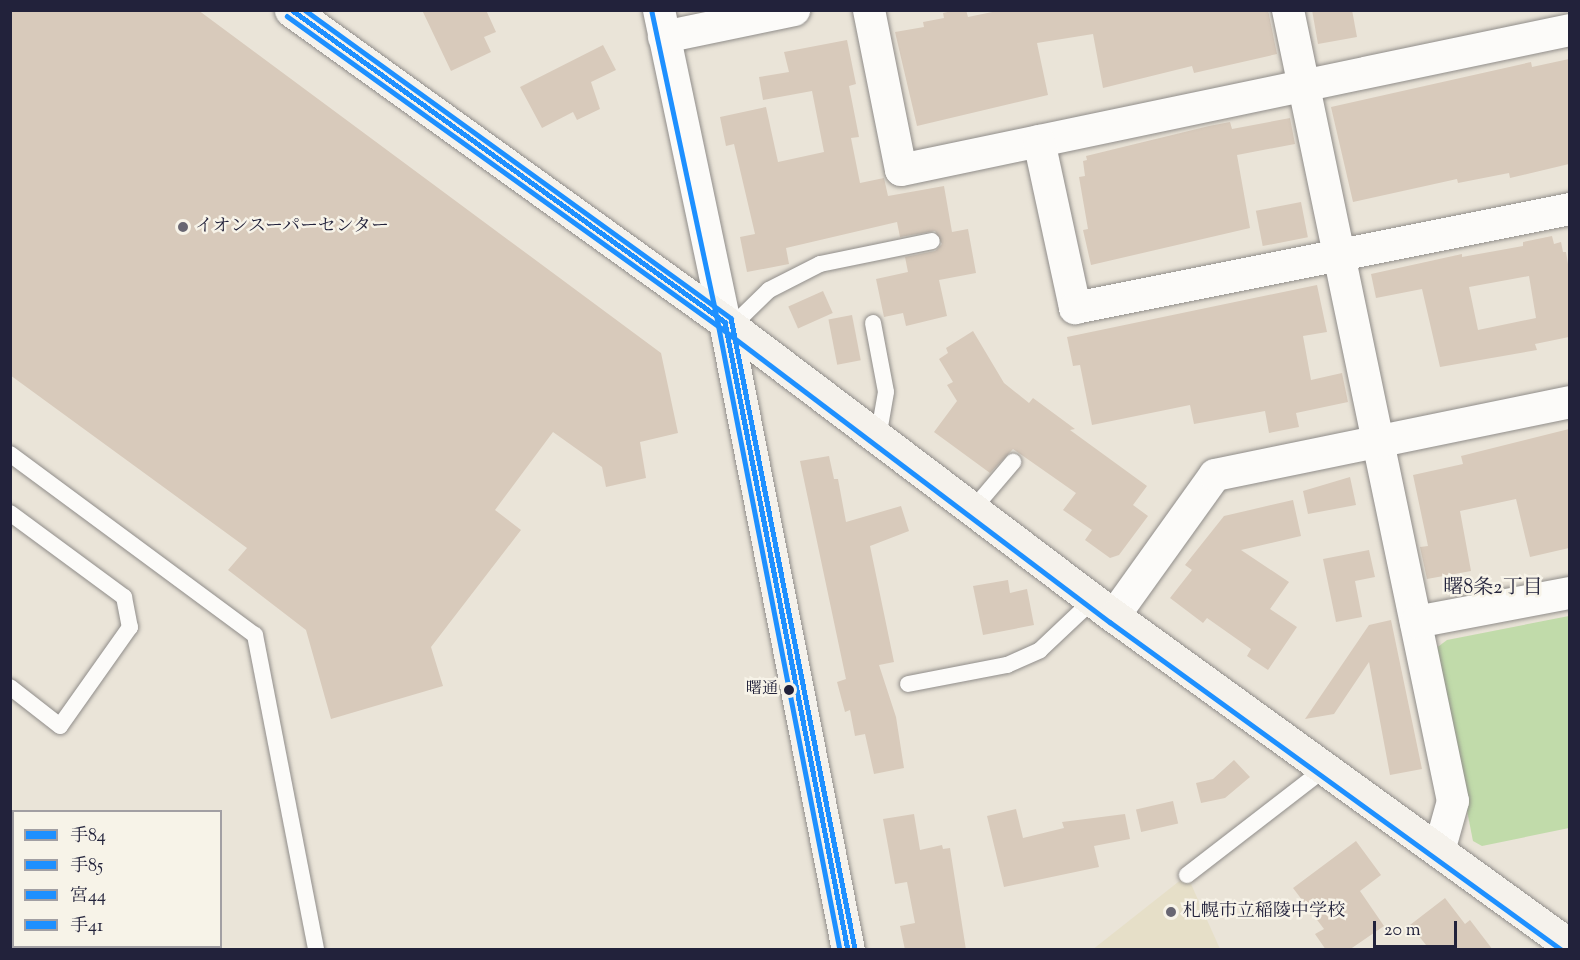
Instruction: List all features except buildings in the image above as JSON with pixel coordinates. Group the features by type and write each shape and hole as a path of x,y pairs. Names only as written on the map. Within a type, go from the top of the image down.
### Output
{"street":[{"path":"291,10 728,325 1104,608 1569,946"},
{"path":"794,10 662,24 728,325 848,950"},
{"path":"869,10 901,170 1569,30"},
{"path":"1288,10 1453,801 1439,851"},
{"path":"1039,141 1075,308 1569,209"},
{"path":"1104,608 1215,475 1569,402"},
{"path":"1416,622 1569,593"}],"lane":[{"path":"728,325 769,290 820,264 932,241"},
{"path":"873,323 886,392 878,438"},
{"path":"10,454 255,635 316,950"},
{"path":"973,509 1013,462"},
{"path":"10,513 124,597 129,627 60,726 10,687"},
{"path":"908,684 1007,665 1040,650 1104,608"},
{"path":"1187,875 1324,769"}],"shaded area":[{"name":"札幌市立稲陵中学校","path":"1187,875 1220,949 1092,950"}],"green space":[{"path":"1569,616 1569,828 1482,846 1473,841 1435,649 1447,640"}],"transit line":[{"name":"手84","path":"292,10 725,322 848,950"},
{"name":"宮44","path":"305,10 731,318 855,949"},
{"name":"手41","path":"652,12 718,323 840,950"},
{"name":"手85","path":"287,16 721,328 1110,622 1562,950"}],"place":[{"name":"イオンスーパーセンター","path":"183,227"},
{"name":"曙通","path":"789,690"},
{"name":"札幌市立稲陵中学校","path":"1171,912"}],"district":[{"name":"曙8条2丁目","path":"1493,588"}]}
